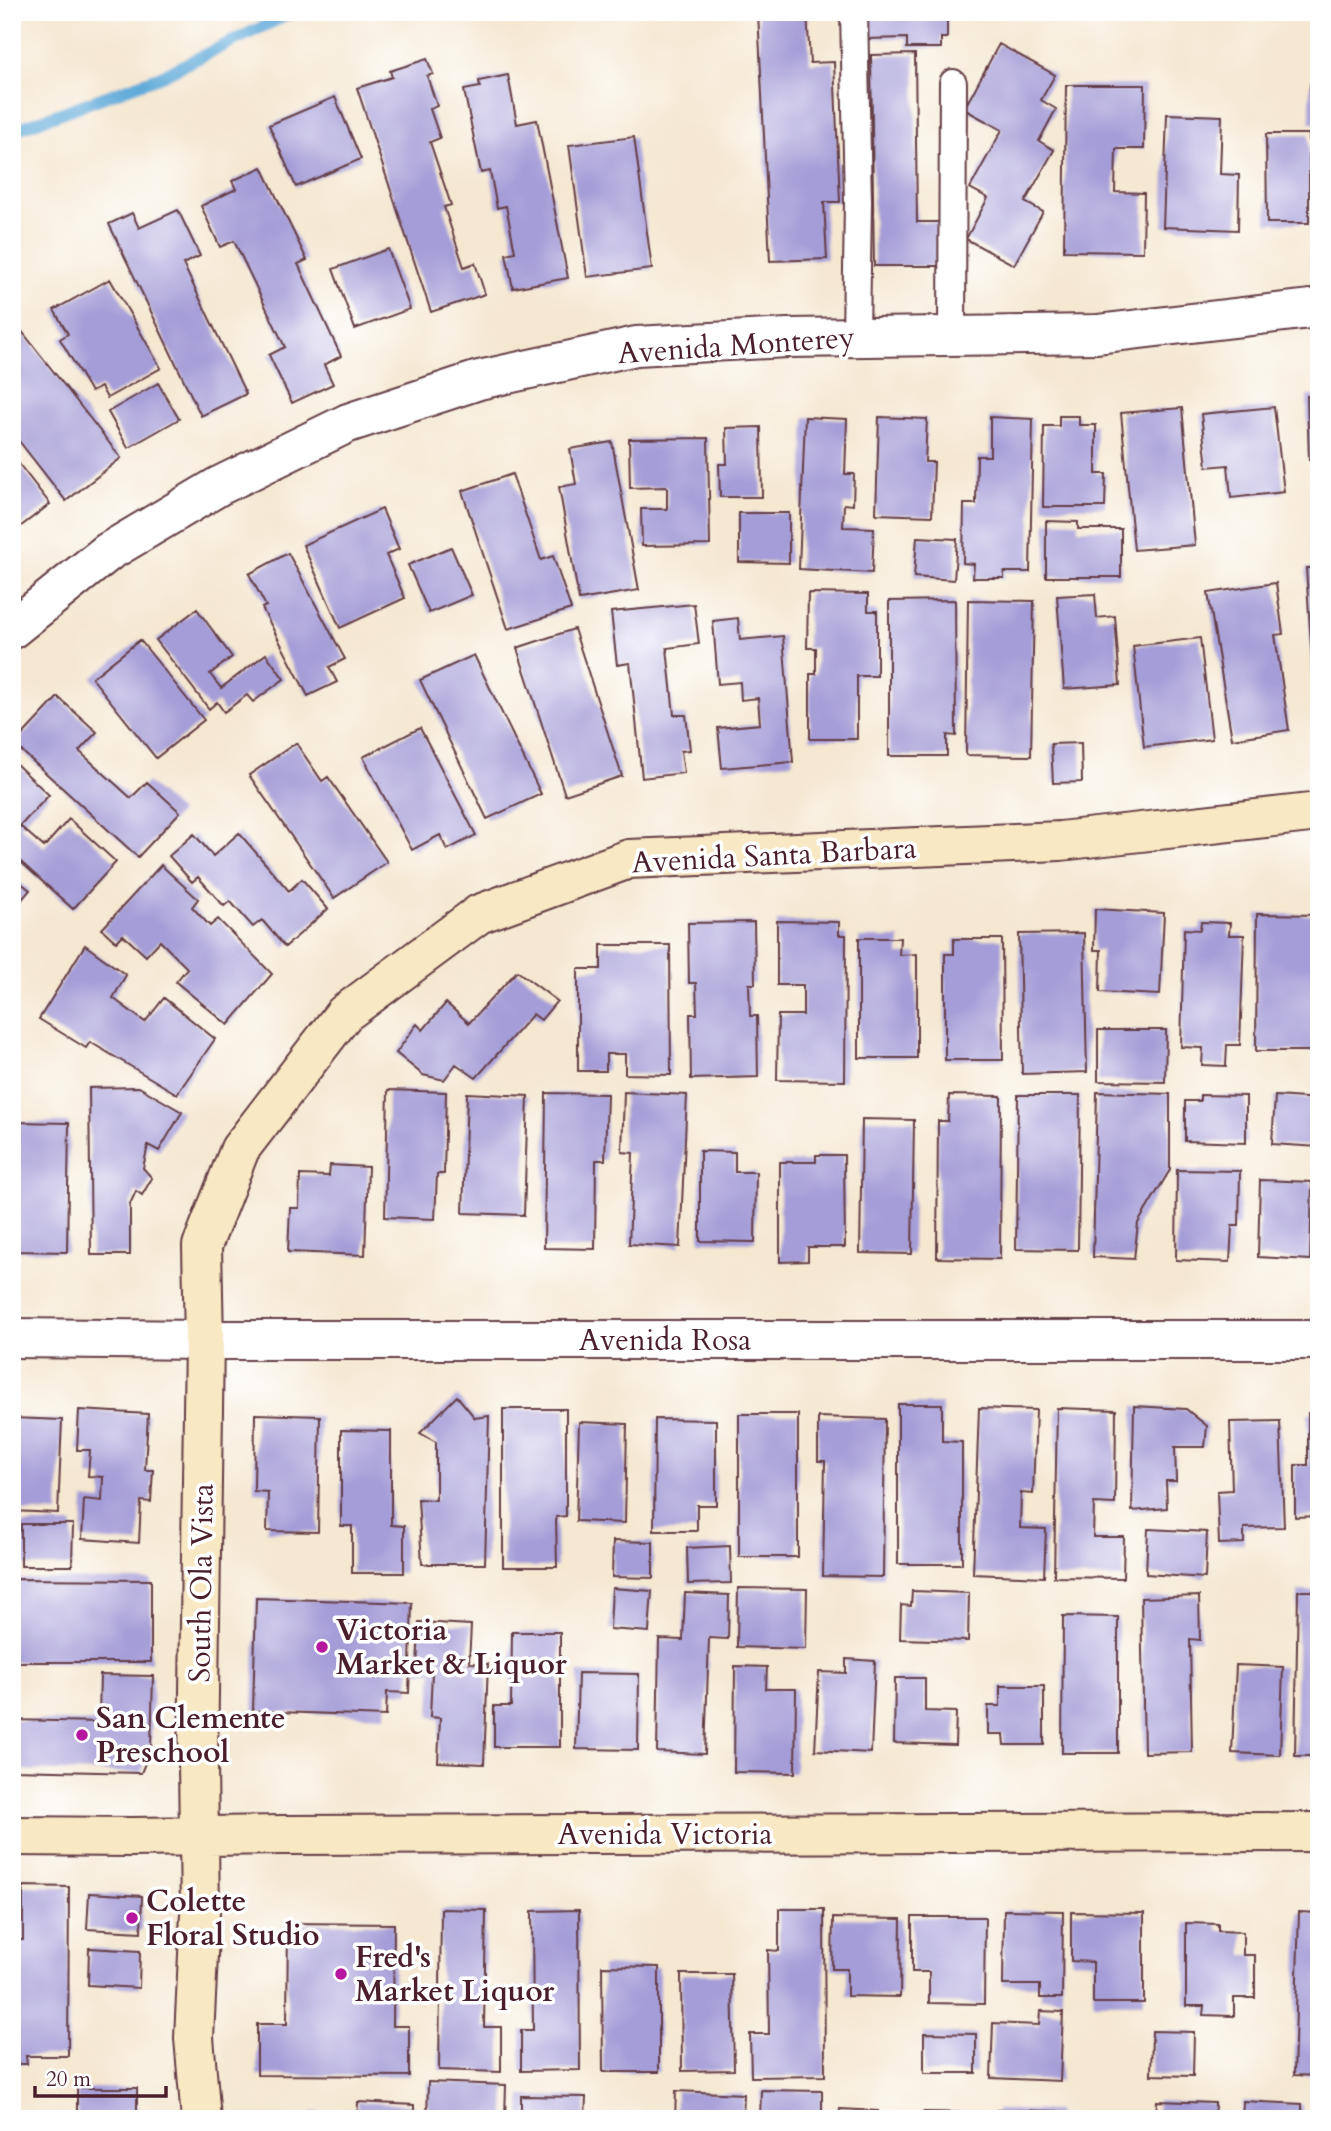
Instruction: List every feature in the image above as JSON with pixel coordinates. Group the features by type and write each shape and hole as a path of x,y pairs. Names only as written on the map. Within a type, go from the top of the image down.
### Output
{"street":[{"name":"Avenida Monterey","path":"12,629 108,552 219,485 348,423 479,380 636,346 856,337 1097,334 1319,308"},
{"name":"Avenida Santa Barbara","path":"204,1340 202,1247 240,1149 344,1014 479,914 629,859 1060,841 1319,812"},
{"name":"Avenida Rosa","path":"12,1338 1319,1340"},
{"name":"South Ola Vista","path":"201,2119 194,2038 200,1913 204,1340"},
{"name":"Avenida Victoria","path":"12,1836 1319,1832"}],"lane":[{"path":"854,12 858,202 856,337"},
{"path":"952,336 953,83"}],"building":[{"path":"758,12 807,12 810,63 834,62 840,202 824,202 827,259 770,261"},
{"path":"865,12 947,12 947,38 941,38 941,48 907,48 907,38 865,39"},
{"path":"999,44 1055,75 1041,100 1056,109 1039,141 1054,150 1025,202 1043,212 1014,265 966,239 988,198 970,188 1002,130 964,109"},
{"path":"915,54 917,222 940,222 941,266 874,266 871,55"},
{"path":"427,59 433,74 427,76 437,106 430,109 440,138 430,142 451,205 444,207 464,267 475,263 485,294 431,312 357,88 392,77 390,71"},
{"path":"508,75 517,124 537,120 568,278 513,288 506,254 515,252 506,206 497,208 490,171 481,173 464,90 480,87 479,81"},
{"path":"1310,84 1319,84 1319,123 1310,123"},
{"path":"1066,85 1145,85 1144,149 1116,149 1115,192 1144,193 1143,252 1064,251"},
{"path":"335,97 361,159 296,187 269,125"},
{"path":"1167,114 1222,116 1220,174 1239,175 1238,230 1163,227"},
{"path":"1266,134 1309,134 1309,223 1267,223"},
{"path":"634,137 652,269 587,277 569,145"},
{"path":"262,167 307,260 298,264 341,356 324,365 333,384 292,403 269,355 285,347 234,241 220,247 201,206 236,189 232,181"},
{"path":"178,210 200,256 183,264 246,394 201,416 109,224 132,213 139,228"},
{"path":"388,249 410,309 355,329 333,269"},
{"path":"110,279 161,368 107,398 101,387 91,392 60,339 68,334 54,310"},
{"path":"21,330 121,458 66,501 12,432 12,337"},
{"path":"158,383 179,419 128,448 108,412"},
{"path":"1307,396 1319,396 1319,460 1309,460"},
{"path":"1274,407 1284,492 1231,498 1228,465 1207,467 1201,414"},
{"path":"1182,408 1195,545 1134,550 1121,413"},
{"path":"1059,416 1079,416 1079,425 1096,425 1096,474 1106,474 1105,507 1043,507 1044,426 1059,426"},
{"path":"805,417 847,419 845,474 854,474 853,505 844,504 843,527 874,528 872,573 799,569"},
{"path":"879,417 927,419 925,462 934,462 932,516 876,514"},
{"path":"990,417 1033,419 1030,572 1004,572 1004,578 973,578 974,564 963,563 964,504 976,504 977,456 990,456"},
{"path":"761,427 762,497 720,497 719,464 727,464 726,428"},
{"path":"708,438 710,545 642,546 641,509 667,509 667,487 630,488 629,439"},
{"path":"612,442 639,590 579,600 559,487 576,484 570,449"},
{"path":"12,455 50,504 12,533"},
{"path":"512,474 541,560 553,556 571,609 508,629 462,491"},
{"path":"382,509 399,549 386,555 405,598 340,628 303,545"},
{"path":"739,513 789,513 789,563 739,562"},
{"path":"1046,521 1078,522 1078,529 1121,529 1121,577 1046,577"},
{"path":"917,537 957,539 954,580 914,577"},
{"path":"451,547 472,595 429,613 408,565"},
{"path":"288,553 345,659 329,667 337,682 308,696 262,608 266,606 249,574"},
{"path":"1306,568 1319,568 1319,722 1316,722"},
{"path":"1276,583 1283,634 1275,635 1289,730 1232,739 1208,593"},
{"path":"808,593 868,594 868,611 877,611 877,676 857,676 857,739 810,739 810,674 816,674 816,648 807,648"},
{"path":"1095,594 1097,618 1115,616 1120,685 1064,689 1057,596"},
{"path":"955,600 956,736 947,735 947,756 889,756 889,601"},
{"path":"968,600 1034,601 1031,756 966,755"},
{"path":"694,604 699,644 667,648 674,715 686,715 690,750 681,751 684,773 642,778 630,663 617,665 611,612"},
{"path":"197,609 232,657 210,674 221,688 266,654 284,679 253,702 247,695 224,712 217,702 209,709 156,640"},
{"path":"738,618 740,640 783,636 793,762 722,768 718,728 760,724 758,698 741,700 740,682 718,684 713,621"},
{"path":"574,629 622,776 565,795 517,648"},
{"path":"1200,638 1212,739 1144,747 1133,646"},
{"path":"140,640 204,720 156,758 92,678"},
{"path":"474,655 541,794 487,819 420,680"},
{"path":"58,697 97,732 79,751 131,798 147,782 180,812 138,857 14,744"},
{"path":"420,728 476,835 447,850 440,835 412,850 363,757"},
{"path":"296,743 322,781 328,777 387,862 334,898 249,775"},
{"path":"1081,743 1082,782 1053,783 1051,744"},
{"path":"16,764 49,795 20,826 44,847 69,819 116,862 73,909 12,854 12,768"},
{"path":"239,833 289,891 302,879 328,909 285,947 262,920 253,927 230,901 224,906 198,877 192,882 169,856 194,834 213,856"},
{"path":"161,865 198,899 192,907 210,926 218,919 272,974 228,1025 176,982 187,968 160,941 146,956 123,935 116,942 102,929"},
{"path":"12,876 30,890 12,911"},
{"path":"1095,909 1164,913 1160,995 1100,992 1101,950 1094,950"},
{"path":"1257,914 1319,915 1318,1051 1256,1051"},
{"path":"777,921 839,922 839,935 846,935 845,1081 777,1080 778,1015 803,1015 803,985 777,985"},
{"path":"754,922 755,984 749,984 750,1016 757,1016 758,1077 691,1079 690,1014 697,1014 696,983 689,983 688,923"},
{"path":"1201,922 1230,923 1229,935 1244,935 1240,1045 1227,1045 1226,1066 1202,1065 1203,1048 1181,1047 1184,929 1200,930"},
{"path":"1084,933 1087,1072 1022,1074 1019,934"},
{"path":"859,938 900,938 899,955 917,954 917,1058 859,1058"},
{"path":"954,939 1002,939 1003,1060 945,1060 945,954 954,954"},
{"path":"85,945 126,975 113,998 145,1022 164,998 215,1039 177,1094 90,1042 86,1048 39,1019"},
{"path":"601,945 670,945 671,1075 625,1074 625,1054 606,1054 606,1071 578,1071 578,969 601,969"},
{"path":"517,971 557,1001 541,1020 533,1014 476,1078 456,1064 444,1080 423,1075 396,1053 417,1024 423,1030 446,1003 469,1023"},
{"path":"1098,1030 1166,1030 1165,1082 1098,1081"},
{"path":"139,1087 182,1112 159,1151 148,1145 143,1168 152,1178 142,1195 136,1191 130,1204 130,1255 91,1255 89,1088"},
{"path":"388,1090 446,1092 444,1174 437,1174 435,1219 385,1217"},
{"path":"624,1092 687,1095 680,1247 629,1244 633,1153 622,1152"},
{"path":"1097,1092 1170,1094 1170,1170 1138,1223 1134,1259 1093,1257"},
{"path":"467,1093 528,1096 524,1215 463,1213"},
{"path":"546,1093 607,1094 605,1160 596,1160 595,1249 544,1248"},
{"path":"949,1095 1001,1096 1000,1259 937,1258 938,1121 948,1121"},
{"path":"1018,1095 1080,1095 1078,1250 1016,1249"},
{"path":"1200,1095 1246,1096 1246,1143 1185,1141 1185,1101 1200,1101"},
{"path":"1275,1096 1319,1099 1319,1147 1272,1144"},
{"path":"862,1119 914,1120 912,1254 860,1253"},
{"path":"15,1122 69,1123 67,1252 13,1251"},
{"path":"700,1151 735,1152 735,1172 756,1172 755,1242 700,1241"},
{"path":"816,1155 844,1155 845,1247 808,1247 808,1261 780,1262 780,1162 816,1162"},
{"path":"330,1165 368,1167 365,1255 288,1252 290,1208 299,1208 300,1175 329,1176"},
{"path":"1177,1170 1240,1171 1239,1226 1232,1226 1230,1262 1176,1260"},
{"path":"1260,1180 1312,1182 1310,1260 1258,1257"},
{"path":"457,1396 475,1418 489,1416 485,1564 422,1564 418,1499 436,1500 436,1442 420,1433"},
{"path":"898,1404 942,1404 942,1441 962,1442 962,1564 898,1564"},
{"path":"1134,1406 1186,1409 1207,1426 1205,1447 1175,1447 1176,1481 1166,1481 1167,1508 1132,1511"},
{"path":"979,1408 1036,1410 1033,1494 1021,1493 1020,1528 1046,1529 1044,1577 973,1574"},
{"path":"1057,1408 1116,1410 1115,1504 1094,1503 1093,1537 1124,1537 1123,1578 1054,1577"},
{"path":"503,1409 566,1409 566,1516 556,1517 557,1567 503,1567"},
{"path":"79,1410 148,1414 145,1470 153,1470 151,1502 141,1501 139,1543 82,1539 84,1499 102,1501 103,1477 88,1476 90,1450 77,1450"},
{"path":"1308,1413 1319,1413 1319,1516 1295,1517 1295,1465 1308,1465"},
{"path":"255,1414 320,1416 318,1532 267,1531 268,1492 254,1491"},
{"path":"739,1414 798,1414 798,1557 739,1557"},
{"path":"818,1417 885,1419 883,1577 823,1576 825,1461 818,1461"},
{"path":"12,1418 62,1420 58,1513 12,1511"},
{"path":"655,1419 716,1420 716,1505 697,1505 697,1531 654,1531"},
{"path":"1280,1421 1284,1527 1244,1528 1244,1543 1219,1544 1217,1491 1232,1490 1230,1422"},
{"path":"579,1422 627,1424 625,1523 576,1521"},
{"path":"341,1430 391,1431 391,1525 404,1526 404,1573 352,1573 352,1526 341,1526"},
{"path":"21,1524 73,1524 72,1566 21,1566"},
{"path":"1148,1529 1207,1532 1205,1578 1146,1574"},
{"path":"613,1541 653,1542 653,1578 612,1577"},
{"path":"730,1546 731,1583 688,1584 687,1548"},
{"path":"12,1579 151,1580 151,1662 12,1662"},
{"path":"612,1588 652,1591 649,1632 610,1629"},
{"path":"738,1588 807,1589 806,1649 737,1647"},
{"path":"912,1591 969,1593 968,1641 900,1639 901,1605 911,1606"},
{"path":"1298,1591 1319,1591 1319,1756 1295,1756"},
{"path":"685,1593 729,1595 728,1639 709,1638 705,1754 657,1752 659,1639 683,1640"},
{"path":"1199,1596 1200,1640 1190,1639 1192,1752 1144,1753 1141,1598"},
{"name":"Victoria Market & Liquor","path":"256,1598 412,1603 409,1693 387,1692 386,1716 253,1711"},
{"path":"1063,1616 1118,1617 1118,1753 1062,1753"},
{"path":"419,1622 471,1625 469,1663 488,1664 484,1764 438,1762 440,1718 430,1717 432,1672 417,1672"},
{"path":"512,1632 560,1632 560,1747 494,1747 494,1706 511,1706"},
{"path":"846,1659 875,1661 871,1753 815,1750 819,1672 846,1673"},
{"path":"1236,1665 1283,1667 1280,1755 1232,1753"},
{"path":"735,1666 767,1667 766,1689 796,1689 795,1773 734,1772"},
{"path":"578,1673 639,1674 638,1750 576,1749"},
{"name":"San Clemente Preschool","path":"100,1675 153,1676 151,1749 141,1773 12,1770 12,1720 99,1722"},
{"path":"895,1678 925,1678 925,1711 956,1712 955,1745 894,1743"},
{"path":"1000,1686 1044,1686 1044,1745 1004,1745 1003,1734 988,1734 988,1706 1000,1706"},
{"path":"23,1886 69,1887 68,2056 26,2056 27,2064 12,2064 12,1940 23,1940"},
{"path":"89,1893 142,1896 141,1932 87,1929"},
{"path":"441,1909 486,1910 484,2027 501,2027 501,2072 439,2070"},
{"path":"779,1909 824,1909 825,2076 751,2077 750,2034 769,2034 768,1950 779,1951"},
{"path":"579,1910 580,2070 521,2071 521,2030 533,2030 532,1911"},
{"path":"1004,1910 1063,1911 1062,1998 1040,1998 1040,1985 1003,1985"},
{"path":"1071,1912 1144,1913 1144,2003 1093,2003 1093,1962 1071,1961"},
{"path":"1299,1912 1319,1913 1319,2076 1294,2075"},
{"path":"912,1917 985,1917 984,2004 929,2003 929,1972 912,1972"},
{"path":"833,1918 901,1919 900,1997 847,1996 847,1969 832,1969"},
{"name":"Fred's Market Liquor","path":"288,1923 394,1924 393,2026 409,2026 409,2076 257,2075 257,2024 287,2024"},
{"path":"1186,1923 1218,1924 1218,1931 1243,1932 1243,1955 1255,1955 1255,1998 1234,1998 1234,2016 1203,2015 1204,2006 1186,2006"},
{"path":"89,1948 140,1951 139,1988 88,1985"},
{"path":"602,1966 659,1967 659,2072 603,2072"},
{"path":"681,1974 732,1974 734,2070 682,2071"},
{"path":"1040,2011 1063,2012 1060,2081 991,2078 993,2023 1039,2025"},
{"path":"1152,2031 1194,2032 1193,2076 1151,2075"},
{"path":"924,2033 976,2034 976,2073 924,2073"},
{"path":"428,2082 506,2085 505,2119 427,2119"},
{"path":"77,2088 137,2088 137,2119 77,2119"},
{"path":"761,2090 822,2091 822,2119 760,2119"},
{"path":"676,2091 744,2094 743,2119 675,2119"},
{"path":"521,2096 586,2097 585,2119 521,2119"},
{"path":"1157,2101 1215,2103 1214,2119 1156,2119"},
{"path":"1243,2101 1302,2104 1302,2119 1242,2119"},
{"path":"358,2102 414,2105 414,2119 357,2119"},
{"path":"840,2109 878,2111 878,2119 839,2119"},
{"path":"997,2110 1057,2111 1057,2119 997,2119"},
{"path":"312,2112 343,2114 343,2119 311,2119"},
{"path":"922,2112 977,2113 977,2119 922,2119"}],"waterway":[{"path":"12,131 161,76 293,12"}],"place":[{"name":"Victoria Market & Liquor","path":"322,1647"},
{"name":"San Clemente Preschool","path":"82,1735"},
{"name":"Colette Floral Studio","path":"132,1918"},
{"name":"Fred's Market Liquor","path":"341,1974"}]}
